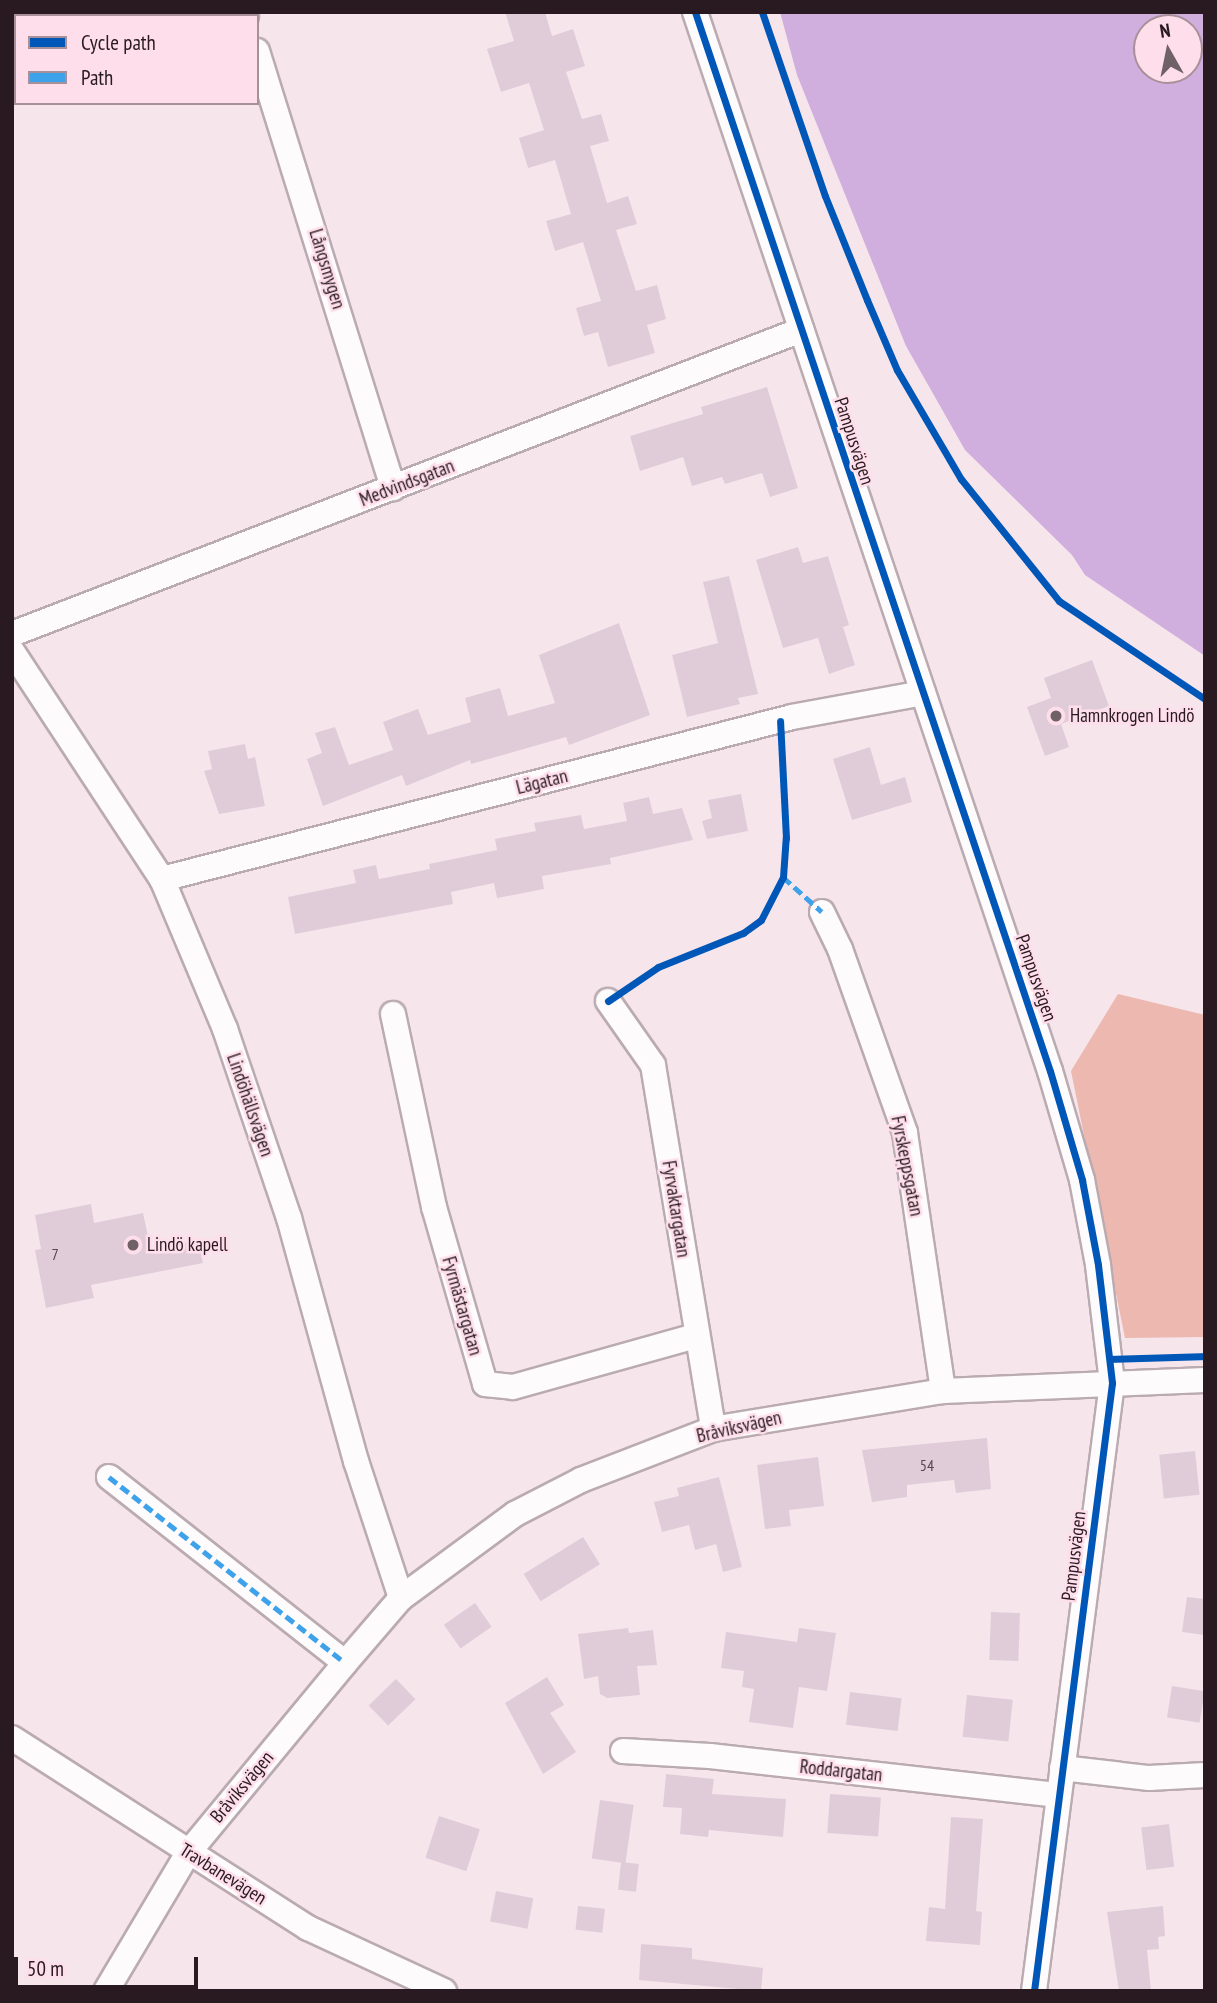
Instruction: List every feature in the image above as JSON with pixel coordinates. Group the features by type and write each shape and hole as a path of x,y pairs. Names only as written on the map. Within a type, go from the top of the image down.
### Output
{"street":[{"name":"Pampusvägen","path":"695,12 1050,1071 1082,1180 1098,1265 1112,1384 1034,1991"},
{"name":"Långsmygen","path":"259,57 393,488"},
{"name":"Medvindsgatan","path":"12,634 801,330"},
{"name":"Lindöhällsvägen","path":"12,652 162,879 225,1029 289,1218 356,1461 401,1598"},
{"name":"Lägatan","path":"162,879 792,718 923,693"},
{"name":"Fyrskeppsgatan","path":"821,912 840,949 905,1133 943,1391"},
{"name":"Fyrvaktargatan","path":"608,1001 653,1065 713,1429"},
{"name":"Fyrmästargatan","path":"393,1014 434,1207 485,1384 513,1387 696,1336"},
{"name":"Bråviksvägen","path":"106,1991 188,1853 345,1663 401,1598 515,1514 581,1480 713,1429 943,1391 1205,1380"},
{"path":"109,1477 345,1663"},
{"name":"Travbanevägen","path":"12,1738 309,1928 444,1991"},
{"name":"Roddargatan","path":"623,1751 710,1756 1059,1795"},
{"path":"1062,1768 1149,1778 1205,1775"}],"shaded area":[{"path":"780,12 1205,12 1205,656 1085,575 1072,555 965,450 906,346 797,75"},
{"path":"1118,994 1205,1015 1205,1337 1125,1338 1071,1071"}],"building":[{"path":"505,12 545,12 552,36 573,29 585,66 566,72 582,119 601,114 609,141 590,146 607,203 628,196 637,224 616,230 636,291 657,285 666,319 647,325 655,353 608,367 598,332 584,336 576,308 601,301 583,242 555,251 546,221 571,214 555,160 528,168 519,138 544,130 529,83 501,92 487,49 514,41"},
{"path":"767,387 798,488 770,497 762,473 725,484 722,477 692,486 683,457 640,471 630,436 703,414 701,407"},
{"path":"798,547 803,563 828,556 849,625 843,627 855,665 829,674 818,638 783,648 756,560"},
{"path":"729,576 758,694 738,698 740,704 687,717 672,655 718,643 703,582"},
{"path":"619,623 650,715 569,745 566,737 471,764 470,760 406,786 402,775 323,806 307,759 322,753 315,733 335,727 349,765 393,750 383,722 418,709 428,735 471,722 465,698 500,688 508,716 555,703 539,655"},
{"name":"Hamnkrogen Lindö","path":"1092,660 1109,706 1061,724 1069,747 1045,756 1027,707 1051,698 1044,678"},
{"path":"245,744 248,759 255,757 265,806 219,814 204,771 212,769 208,751"},
{"path":"870,747 881,785 905,777 912,802 852,820 833,759"},
{"path":"741,794 748,831 707,839 702,821 712,818 708,800"},
{"path":"649,797 653,814 682,808 693,840 610,858 611,864 542,876 544,889 497,898 494,883 451,892 453,904 295,934 288,897 356,883 353,870 376,865 379,879 430,869 429,864 497,850 495,839 536,831 534,823 581,815 584,829 627,821 623,803"},
{"path":"91,1204 94,1223 143,1213 151,1250 198,1240 203,1263 91,1285 94,1298 46,1308 35,1250 41,1249 35,1215"},
{"path":"987,1438 991,1489 956,1493 954,1480 907,1485 907,1497 872,1502 862,1450"},
{"path":"1195,1451 1200,1495 1164,1499 1159,1455"},
{"path":"818,1457 824,1506 789,1510 791,1526 765,1529 757,1465"},
{"path":"719,1477 742,1567 723,1572 716,1544 695,1550 689,1525 662,1532 654,1502 679,1496 677,1488"},
{"path":"583,1537 600,1564 541,1601 524,1574"},
{"path":"1187,1597 1205,1599 1205,1635 1182,1632"},
{"path":"475,1603 492,1627 461,1649 444,1625"},
{"path":"991,1612 1020,1613 1018,1661 989,1660"},
{"path":"628,1628 629,1633 653,1630 657,1665 637,1666 640,1695 607,1698 600,1694 598,1676 584,1679 578,1634"},
{"path":"799,1628 836,1633 827,1691 799,1687 793,1728 749,1722 754,1689 742,1687 744,1671 721,1668 726,1632 797,1642"},
{"path":"547,1677 564,1705 550,1713 576,1752 543,1774 505,1703"},
{"path":"396,1679 415,1699 388,1726 369,1705"},
{"path":"1172,1686 1205,1691 1200,1723 1167,1718"},
{"path":"850,1692 902,1698 898,1731 846,1725"},
{"path":"967,1695 1013,1700 1008,1742 963,1737"},
{"path":"666,1774 714,1779 712,1794 786,1799 783,1837 709,1830 708,1837 680,1834 682,1808 663,1807"},
{"path":"830,1794 881,1798 878,1836 827,1833"},
{"path":"600,1800 634,1805 625,1863 592,1858"},
{"path":"439,1816 480,1829 466,1871 425,1858"},
{"path":"951,1817 983,1819 976,1911 982,1912 980,1945 926,1941 929,1907 945,1909"},
{"path":"1169,1824 1174,1867 1146,1870 1141,1827"},
{"path":"621,1862 639,1864 636,1892 618,1890"},
{"path":"496,1891 533,1898 527,1929 490,1921"},
{"path":"578,1906 605,1909 602,1933 575,1930"},
{"path":"1163,1906 1165,1936 1158,1937 1159,1949 1147,1950 1151,1991 1119,1991 1107,1912"},
{"path":"641,1944 692,1948 692,1959 763,1968 761,1991 639,1980"}],"marked path":[{"path":"783,877 822,912"},
{"path":"109,1477 345,1663"}],"cycle path":[{"path":"695,12 1050,1071 1082,1180 1098,1265 1112,1383 1034,1991"},
{"path":"762,12 825,196 867,300 897,370 961,479 1059,601 1205,699"},
{"path":"608,1001 658,967 743,933 761,920 783,877 786,838 780,721"},
{"path":"1111,1359 1205,1356"}],"place":[{"name":"Hamnkrogen Lindö","path":"1056,716"},
{"name":"Lindö kapell","path":"133,1245"}]}
